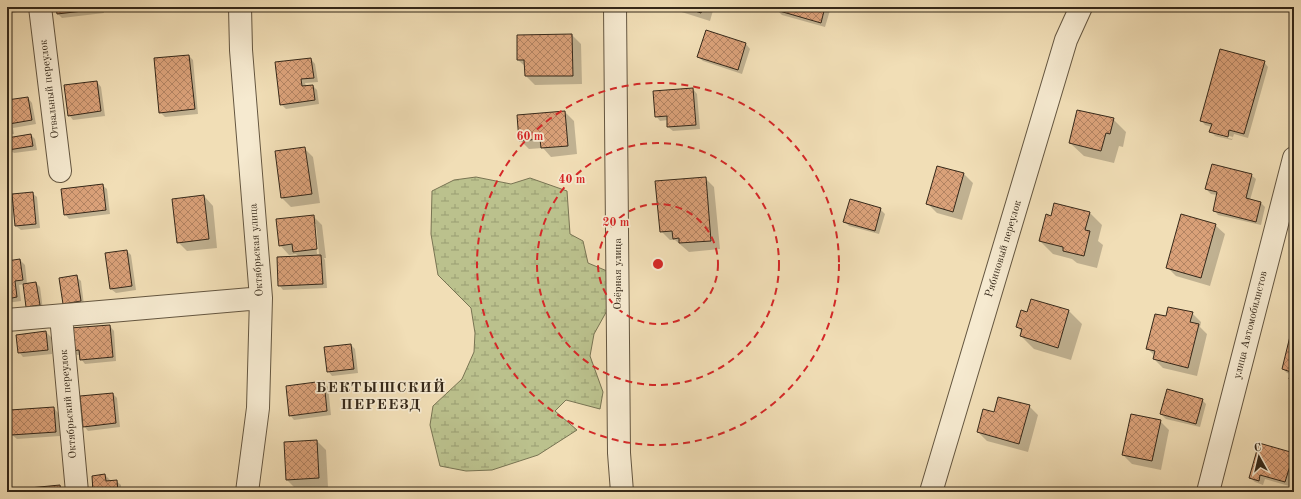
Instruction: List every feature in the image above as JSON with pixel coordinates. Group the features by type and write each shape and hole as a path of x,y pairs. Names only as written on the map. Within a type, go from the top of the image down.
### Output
{"street":[{"name":"Отвальный переулок","path":"40,7 60,171"},
{"name":"Октябрьская улица","path":"240,7 241,50 261,298 258,408 247,492"},
{"name":"Озёрная улица","path":"615,7 619,454 622,492"},
{"name":"Рябиновый переулок","path":"931,492 1066,40 1081,7"},
{"name":"улица Автомобилистов","path":"1208,492 1294,158"},
{"path":"7,320 261,298"},
{"name":"Октябрьский переулок","path":"61,316 77,492"}],"green space":[{"path":"476,177 511,184 530,178 567,191 570,234 583,241 588,263 607,271 609,307 594,334 590,356 603,392 600,409 566,400 555,411 577,430 538,455 492,470 466,471 440,466 430,425 433,406 462,379 474,352 475,333 471,308 438,275 431,234 432,191 454,180"}],"building":[{"path":"56,7 100,7 100,9 57,14"},
{"path":"683,7 703,7 701,13"},
{"path":"777,7 825,7 821,23 776,10"},
{"path":"706,30 746,43 738,70 697,57"},
{"path":"572,34 573,76 525,76 524,60 517,60 517,35"},
{"path":"1220,49 1265,61 1244,134 1229,130 1228,137 1209,132 1212,124 1200,121"},
{"path":"189,55 195,109 159,113 154,58"},
{"path":"311,58 314,78 301,79 302,86 313,85 315,100 280,105 275,62"},
{"path":"97,81 101,111 68,116 64,85"},
{"path":"693,88 696,125 667,127 667,116 655,117 653,91"},
{"path":"28,97 32,120 9,124 10,130 7,130 7,100"},
{"path":"1077,110 1114,118 1110,134 1106,133 1101,151 1069,143"},
{"path":"565,111 568,146 541,148 540,139 519,141 517,115"},
{"path":"31,134 33,146 8,150 7,138"},
{"path":"305,147 312,194 281,198 275,151"},
{"path":"1212,164 1252,174 1246,198 1261,202 1256,222 1213,211 1217,192 1205,189"},
{"path":"937,166 964,173 953,212 926,204"},
{"path":"706,177 711,241 679,243 679,238 673,239 672,231 660,232 655,181"},
{"path":"103,184 106,210 64,215 61,189"},
{"path":"33,192 36,224 15,226 12,194"},
{"path":"204,195 209,239 177,243 172,199"},
{"path":"850,199 881,208 875,231 843,222"},
{"path":"1054,203 1090,212 1085,230 1090,231 1084,256 1063,251 1063,247 1039,241 1046,214 1051,216"},
{"path":"1181,214 1216,224 1201,278 1166,268"},
{"path":"314,215 317,249 293,252 292,244 279,246 276,219"},
{"path":"127,250 132,286 110,289 105,253"},
{"path":"321,255 323,284 278,286 277,257"},
{"path":"20,259 23,280 15,281 17,297 7,299 7,261"},
{"path":"77,275 81,301 63,304 59,278"},
{"path":"36,282 40,305 26,307 23,284"},
{"path":"1031,299 1069,310 1058,348 1020,336 1022,329 1016,327 1021,310 1027,312"},
{"path":"1168,307 1193,312 1190,322 1199,324 1188,368 1153,359 1155,351 1146,349 1155,314 1166,316"},
{"path":"110,325 113,357 80,360 79,350 72,351 70,328"},
{"path":"1292,328 1294,329 1294,380 1289,379 1291,372 1282,369"},
{"path":"46,331 48,350 18,353 16,335"},
{"path":"351,344 354,369 327,372 324,347"},
{"path":"324,381 327,411 289,416 286,386"},
{"path":"1167,389 1203,399 1196,424 1160,414"},
{"path":"113,393 116,423 83,427 80,396"},
{"path":"998,397 1030,405 1019,444 977,432 983,409 994,412"},
{"path":"54,407 56,432 11,435 10,410"},
{"path":"1131,414 1161,420 1152,461 1122,455"},
{"path":"317,440 319,478 286,480 284,442"},
{"path":"1259,443 1294,453 1285,482 1260,475 1259,481 1249,478"},
{"path":"105,474 106,481 117,480 118,492 93,492 92,476"},
{"path":"60,485 61,492 30,492 29,488"}],"district":[{"name":"БЕКТЫШСКИЙ ПЕРЕЕЗД","path":"381,396"}]}
